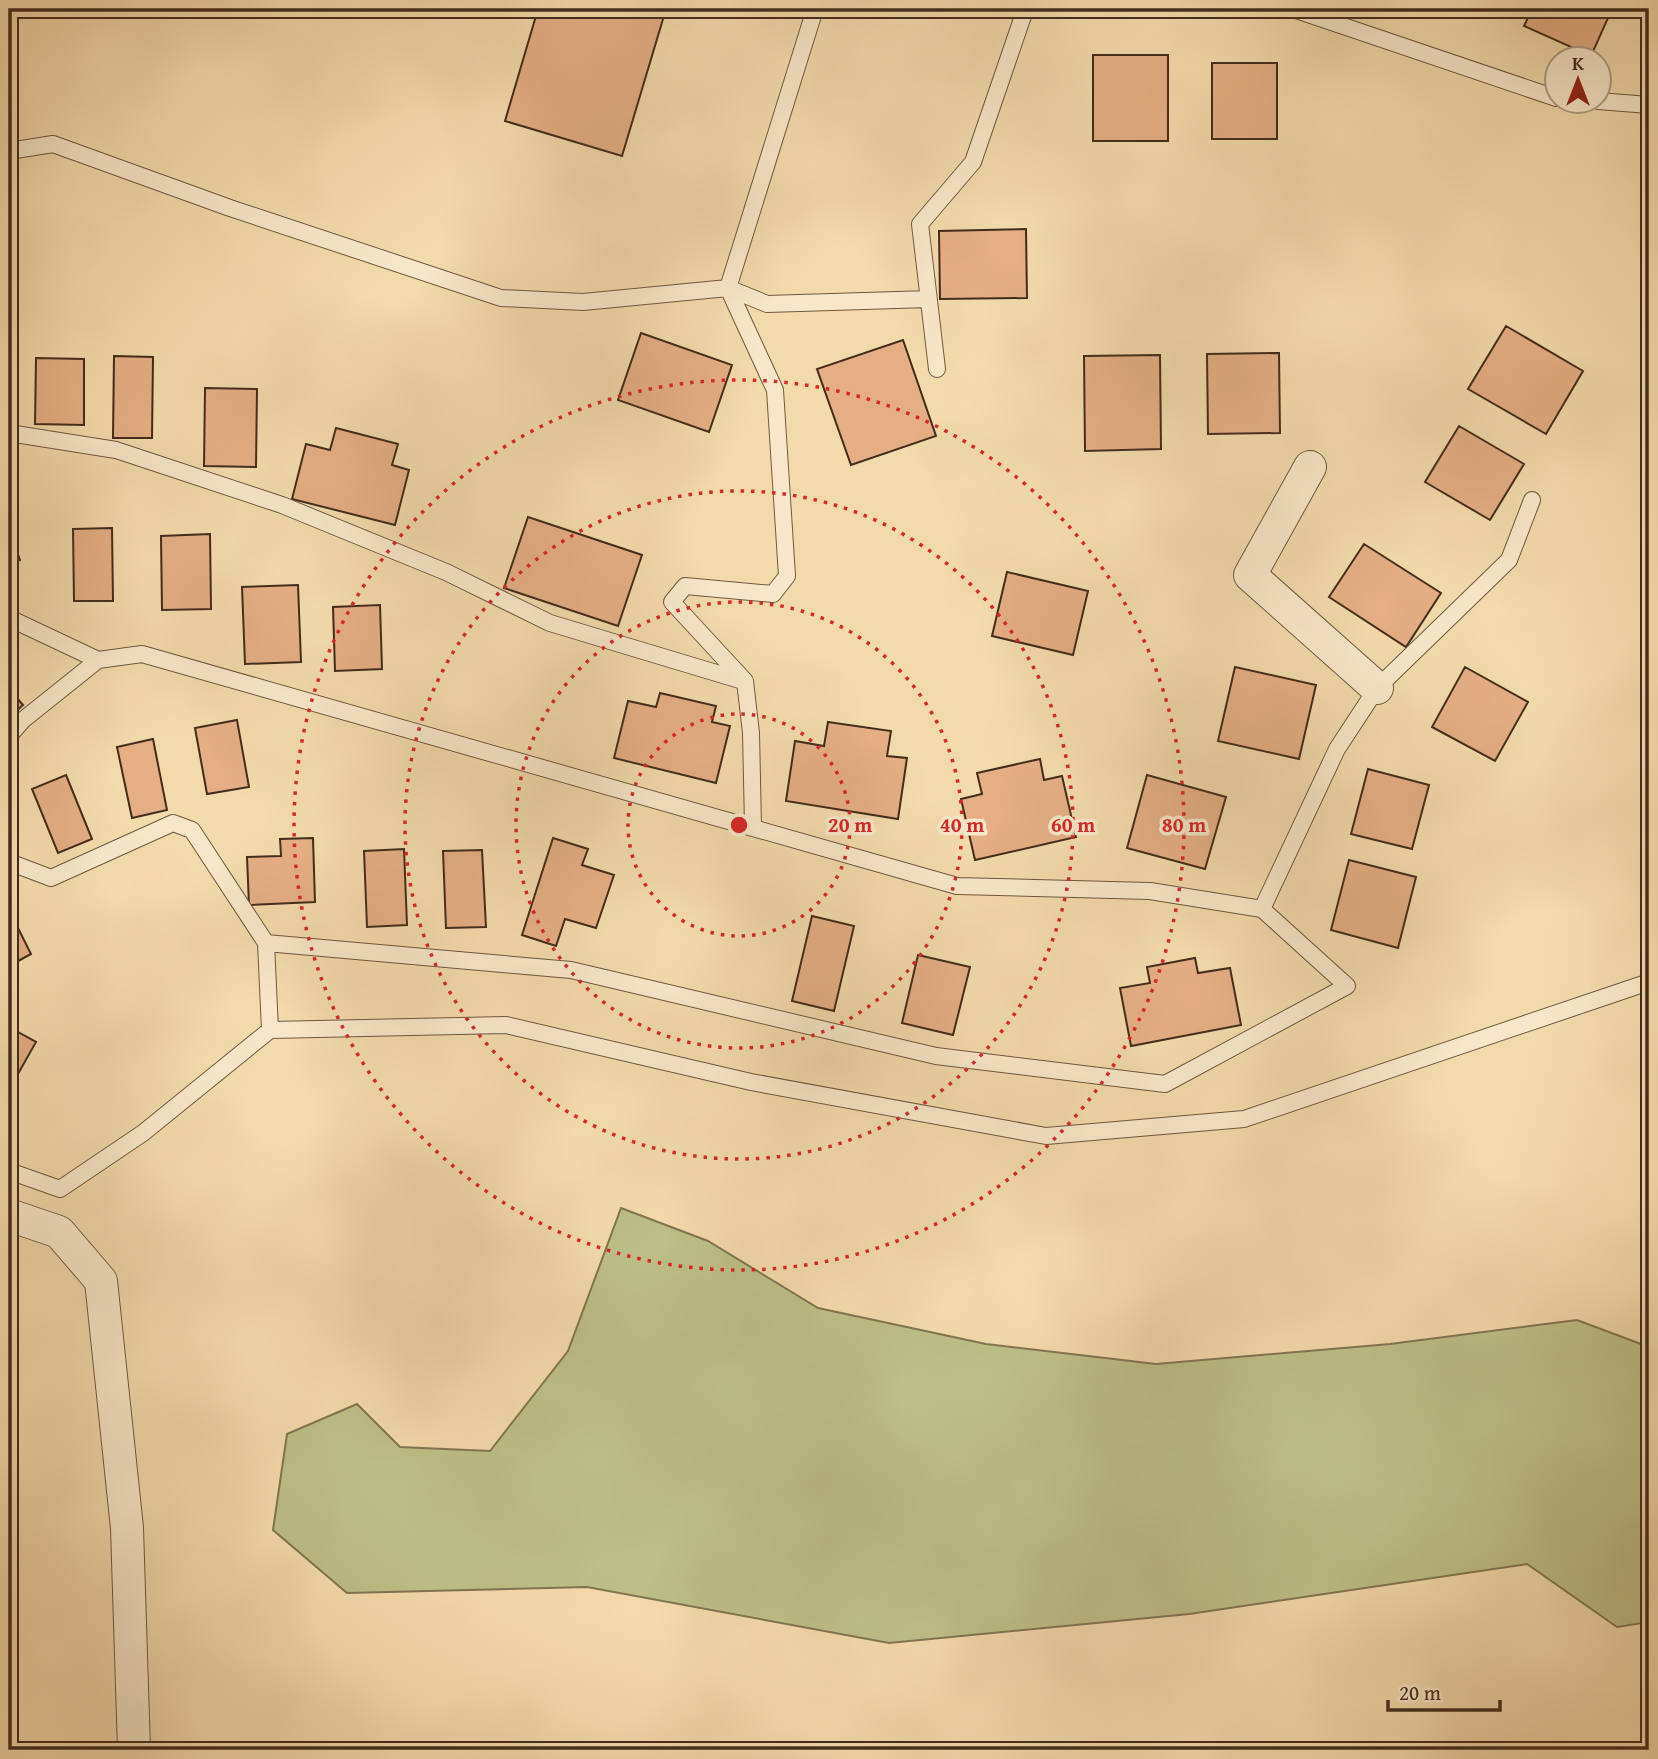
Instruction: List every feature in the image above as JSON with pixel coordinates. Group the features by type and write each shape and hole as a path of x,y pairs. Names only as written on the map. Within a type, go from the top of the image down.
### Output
{"street":[{"path":"1310,467 1250,575 1377,688"},
{"path":"9,1215 59,1232 101,1281 127,1528 134,1750"}],"lane":[{"path":"752,826 751,733 745,681 672,602 685,586 773,594 787,576 775,390 728,288 815,9"},
{"path":"937,369 920,224 973,162 1023,16 1023,9"},
{"path":"1293,9 1542,93"},
{"path":"1612,102 1649,105"},
{"path":"9,151 53,144 230,208 501,298 583,302 728,288 767,304 929,299"},
{"path":"9,433 116,450 282,505 446,572 550,623 745,681"},
{"path":"1262,909 1337,749 1377,688 1509,560 1532,500"},
{"path":"9,618 98,660"},
{"path":"9,736 23,720 98,660 142,654 957,886 1150,891 1262,909 1347,986 1165,1084 936,1056 570,970 266,943"},
{"path":"9,862 51,878 173,823 192,830 266,943 270,1030"},
{"path":"9,1171 60,1189 143,1133 270,1030 506,1025 751,1082 1046,1136 1244,1119 1649,982"}],"green space":[{"path":"621,1208 708,1241 818,1308 986,1344 1156,1364 1390,1344 1577,1320 1649,1347 1649,1622 1617,1627 1527,1564 1189,1614 889,1643 587,1587 347,1593 273,1530 287,1434 357,1404 400,1447 490,1451 568,1351"}],"building":[{"path":"538,9 666,9 622,156 505,121"},
{"path":"1532,9 1612,9 1595,46 1569,46 1524,26"},
{"path":"1093,55 1168,55 1168,141 1093,141"},
{"path":"1212,63 1277,63 1277,139 1212,139"},
{"path":"1026,229 1027,298 940,299 939,231"},
{"path":"1506,326 1583,371 1546,434 1468,389"},
{"path":"641,333 732,365 709,432 618,400"},
{"path":"903,340 936,436 851,465 817,369"},
{"path":"1279,353 1280,433 1208,434 1207,354"},
{"path":"1160,355 1161,449 1085,451 1084,356"},
{"path":"114,356 153,357 152,438 113,438"},
{"path":"36,358 84,359 84,425 35,424"},
{"path":"205,388 257,389 256,467 204,466"},
{"path":"1459,426 1524,464 1490,520 1425,482"},
{"path":"336,428 398,444 392,465 409,470 395,525 292,499 306,444 330,450"},
{"path":"528,517 642,555 618,626 504,588"},
{"path":"112,528 113,601 74,601 73,529"},
{"path":"9,529 20,560 9,565"},
{"path":"210,534 211,609 162,610 161,536"},
{"path":"1364,544 1441,593 1406,647 1329,597"},
{"path":"1007,572 1088,591 1073,655 992,636"},
{"path":"298,585 301,662 245,664 242,587"},
{"path":"380,605 382,669 335,671 333,607"},
{"path":"1235,667 1316,685 1299,759 1218,741"},
{"path":"1465,667 1528,702 1495,761 1432,727"},
{"path":"9,689 23,705 9,718"},
{"path":"660,693 716,706 712,722 730,726 716,783 614,758 628,701 656,707"},
{"path":"237,720 249,787 207,794 195,728"},
{"path":"828,722 891,731 887,756 907,758 898,819 786,801 795,741 824,746"},
{"path":"153,739 167,810 132,818 117,747"},
{"path":"1040,759 1044,780 1062,776 1076,837 975,860 961,799 982,794 977,773"},
{"path":"1368,769 1429,785 1412,849 1351,834"},
{"path":"66,775 92,839 58,853 32,789"},
{"path":"1147,775 1226,797 1205,869 1127,848"},
{"path":"313,838 315,902 249,905 247,857 281,856 280,839"},
{"path":"553,838 588,849 582,865 614,875 596,928 565,919 556,946 522,935"},
{"path":"404,849 407,925 367,927 364,851"},
{"path":"482,850 486,927 446,928 443,851"},
{"path":"1349,860 1416,877 1398,948 1331,930"},
{"path":"9,910 31,954 9,966"},
{"path":"812,916 854,926 834,1011 792,1001"},
{"path":"918,955 970,967 953,1035 902,1023"},
{"path":"1195,958 1198,973 1230,968 1241,1025 1131,1046 1120,988 1150,983 1147,967"},
{"path":"9,1027 36,1042 9,1090"}]}
